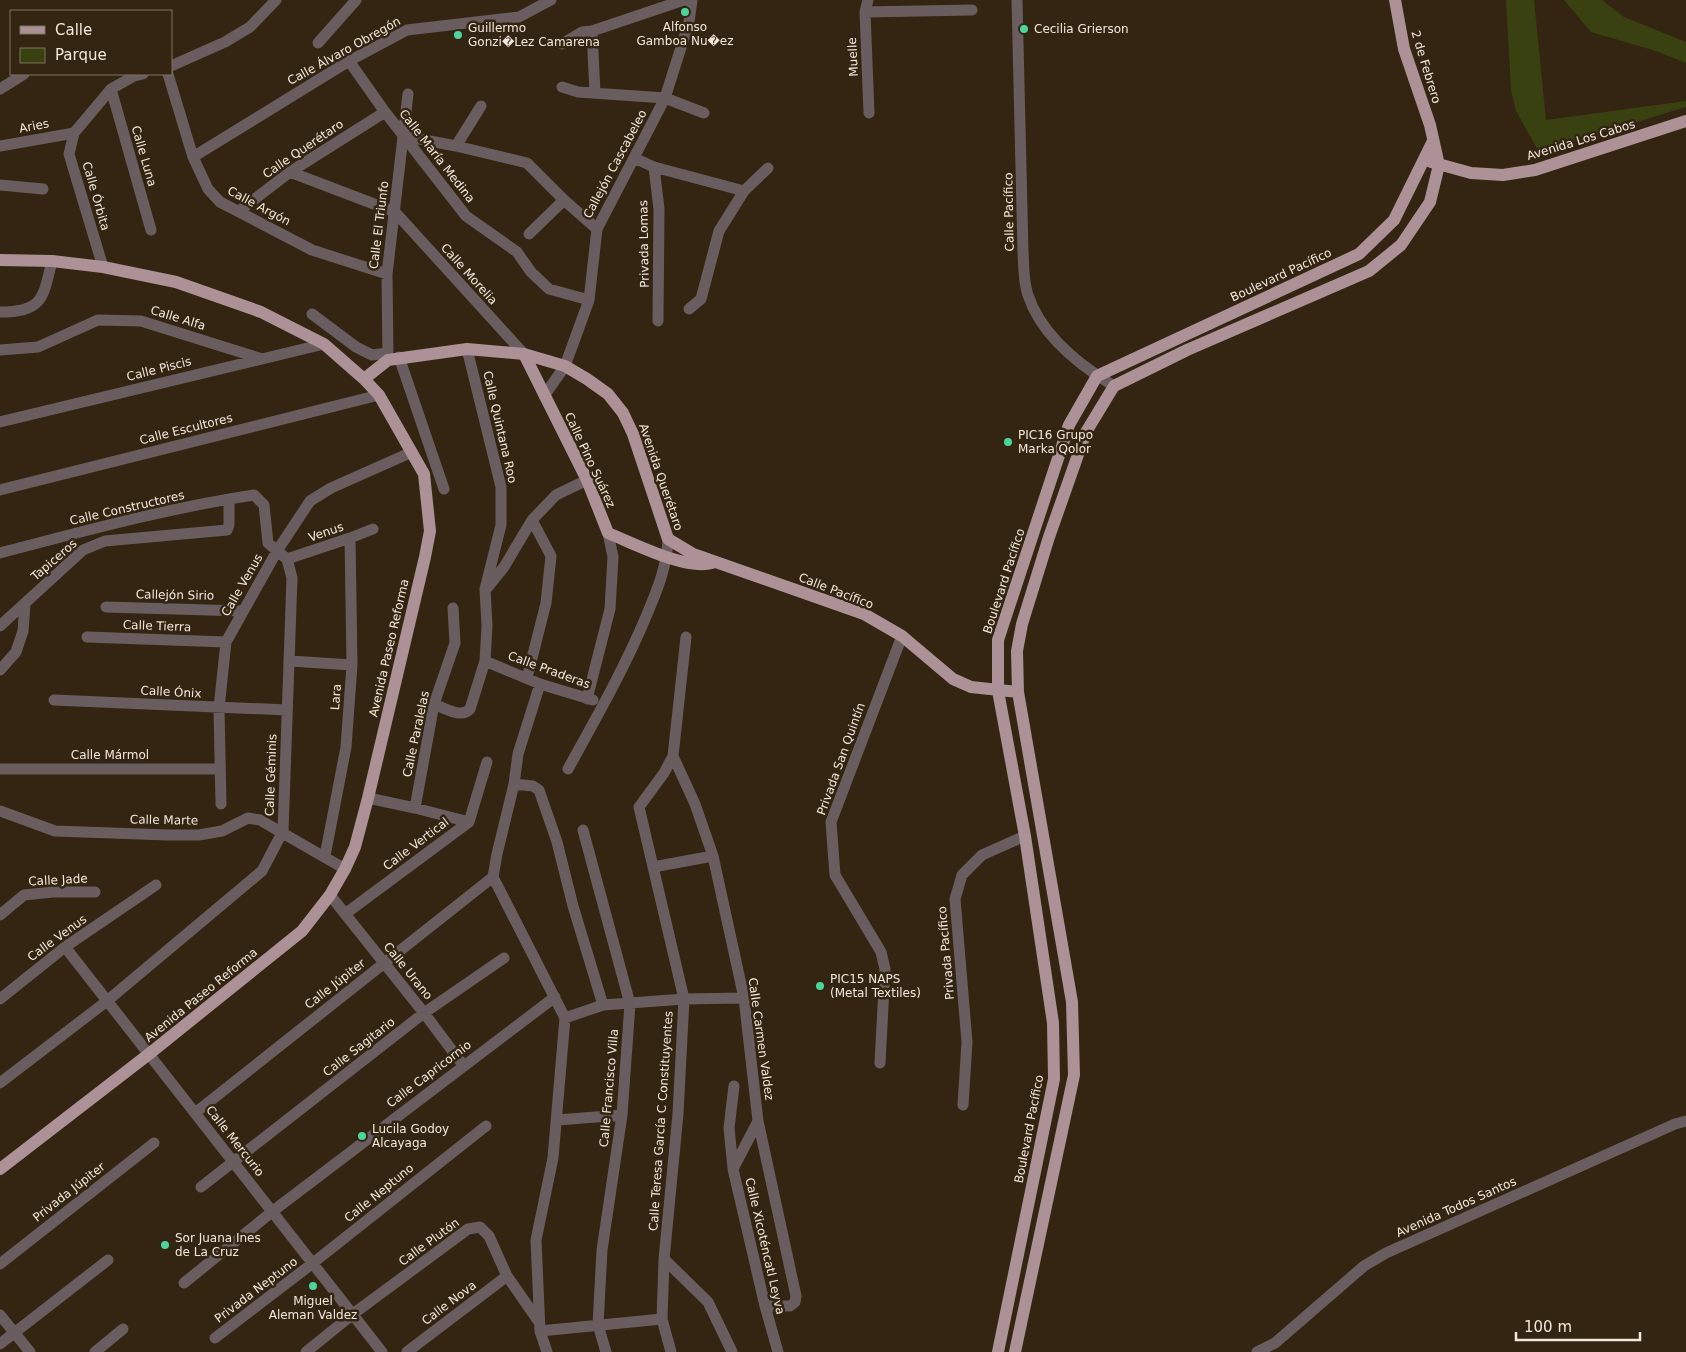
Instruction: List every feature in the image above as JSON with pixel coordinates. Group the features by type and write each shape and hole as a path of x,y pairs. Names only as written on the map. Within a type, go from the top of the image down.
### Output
{"main road":[{"name":"2 de Febrero","path":"1395,0 1404,48 1430,125 1439,165"},
{"name":"Avenida Los Cabos","path":"1424,160 1471,173 1503,176 1535,170 1686,120"},
{"path":"1424,160 1433,141"},
{"name":"Boulevard Pacífico","path":"998,1352 1054,1079 1053,1023 1024,836 998,691 998,640 1069,425 1097,376 1359,254 1394,220 1424,160"},
{"path":"1015,1352 1074,1076 1072,1002 1018,692 1017,651 1022,624 1049,537 1086,432 1114,386 1187,350 1368,271 1401,245 1430,202 1439,165"},
{"name":"Avenida Paseo Reforma","path":"0,260 52,261 103,267 186,285 261,312 324,344 364,378 379,395 412,452 424,474 430,531 368,798 355,846 345,869 330,895 302,931 149,1054 0,1169"},
{"name":"Avenida Querétaro","path":"364,378 391,357 467,348 524,354 564,366 608,394 623,413 633,434 668,539"},
{"name":"Calle Pino Suárez","path":"524,354 587,480 608,533"},
{"name":"Calle Pacífico","path":"608,533 680,561 703,566 716,562"},
{"name":"Calle Pacífico","path":"668,539 693,554 864,614 902,636 953,679 971,688 1018,692"}],"street":[{"path":"172,66 234,37 250,26 276,0"},
{"path":"318,43 356,0"},
{"name":"Calle Álvaro Obregón","path":"193,157 349,61 406,30 519,17 551,0"},
{"path":"562,44 582,32 592,31 684,0"},
{"name":"Callejón Cascabeleo","path":"544,396 564,366 589,300 597,229 666,98 689,22 692,0"},
{"name":"Muelle","path":"868,0 865,12 869,113"},
{"name":"Calle Pacífico","path":"1017,0 1023,252 1027,293 1032,307 1042,323 1060,345 1097,376 1114,386"},
{"path":"865,12 972,10"},
{"path":"592,31 595,93"},
{"name":"Calle María Medina","path":"349,61 385,112 466,216 517,252 530,272 549,289 589,300"},
{"path":"0,89 22,75"},
{"path":"74,133 112,89 133,75"},
{"name":"Calle Argón","path":"168,75 193,157 208,188 220,202 312,250 387,274"},
{"path":"562,87 578,92 666,98 704,113"},
{"name":"Calle Luna","path":"112,89 151,230"},
{"name":"Calle El Triunfo","path":"408,94 387,274 391,357 444,489"},
{"path":"456,146 481,106"},
{"name":"Calle Querétaro","path":"239,211 290,172 385,112"},
{"name":"Aries","path":"0,146 74,133"},
{"name":"Calle Órbita","path":"74,133 69,154 103,267"},
{"path":"404,136 527,162 564,200 597,229"},
{"path":"634,158 654,167 744,191"},
{"name":"Privada Lomas","path":"654,167 658,209 658,321"},
{"path":"689,309 701,299 719,231 744,191 768,168"},
{"path":"290,172 395,212"},
{"path":"0,185 43,189"},
{"path":"529,234 564,200"},
{"name":"Calle Morelia","path":"395,212 524,354"},
{"path":"0,312 19,312 32,307 44,295 52,261"},
{"path":"312,314 356,347 372,355 391,357"},
{"name":"Calle Alfa","path":"0,350 38,347 98,320 141,321 261,359"},
{"name":"Calle Piscis","path":"0,422 324,344"},
{"name":"Calle Quintana Roo","path":"434,704 462,714 467,713 470,709 485,661 487,626 486,589 501,525 501,487 467,348"},
{"name":"Calle Escultores","path":"0,490 379,395"},
{"name":"Calle Venus","path":"221,804 219,708 226,642 277,551 310,501 331,488 412,452"},
{"path":"486,589 504,567 532,520 556,495 587,480"},
{"name":"Calle Constructores","path":"0,554 117,522 229,499 254,496 260,499 264,505 268,543 277,551"},
{"name":"Tapiceros","path":"0,626 83,550 105,541 226,530 229,525 229,499"},
{"path":"526,678 546,603 551,556 532,520"},
{"path":"117,522 119,540"},
{"name":"Venus","path":"287,559 373,529"},
{"name":"Calle Pino Suárez","path":"587,699 610,609 613,557 608,533"},
{"name":"Lara","path":"325,856 346,747 352,665 350,538"},
{"name":"Avenida Querétaro","path":"604,703 634,644 660,584 668,557 668,539"},
{"path":"277,551 287,559"},
{"name":"Calle Géminis","path":"0,1082 107,1001 262,871 283,831 292,578 287,559"},
{"path":"0,670 16,652 23,631 25,604"},
{"name":"Callejón Sirio","path":"106,607 243,611"},
{"name":"Calle Paralelas","path":"415,808 434,704 455,644 453,608"},
{"name":"Privada San Quintín","path":"880,1063 885,969 881,952 835,875 831,822 902,636"},
{"name":"Calle Teresa García C Constituyentes","path":"671,1352 662,1319 664,1258 678,1114 684,999 640,807 664,773 673,756 686,637"},
{"name":"Calle Tierra","path":"87,638 226,642"},
{"path":"290,661 352,665"},
{"name":"Calle Praderas","path":"485,661 540,684 604,703"},
{"path":"540,684 518,754 514,784 493,877 565,1018 557,1120 552,1158 536,1240 540,1327 546,1352"},
{"name":"Calle Ónix","path":"54,700 287,710"},
{"path":"568,769 604,703"},
{"name":"Calle Carmen Valdez","path":"673,756 695,804 713,856 744,998 758,1121 796,1296 795,1302 790,1306 765,1306"},
{"path":"469,822 487,762"},
{"name":"Calle Mármol","path":"0,769 220,768"},
{"path":"514,784 533,786 539,790 558,842 573,906 603,1005"},
{"name":"Calle Vertical","path":"368,798 469,822"},
{"name":"Calle Marte","path":"0,811 55,831 199,835 222,831 248,818 260,820 283,831 345,869"},
{"name":"Calle Vertical","path":"344,914 469,822"},
{"name":"Calle Francisco Villa","path":"583,830 630,1004 622,1116 602,1250 598,1326 606,1352"},
{"name":"Privada Pacífico","path":"963,1105 967,1042 955,899 962,876 982,855 1024,836"},
{"path":"653,867 713,856"},
{"name":"Calle Júpiter","path":"195,1113 493,877"},
{"name":"Calle Venus","path":"0,999 65,947 156,885"},
{"name":"Calle Jade","path":"0,915 24,895 53,892 95,892"},
{"name":"Calle Urano","path":"330,895 463,1065"},
{"name":"Calle Mercurio","path":"65,947 382,1352"},
{"name":"Calle Sagitario","path":"201,1187 424,1013 504,958"},
{"name":"Calle Capricornio","path":"184,1283 272,1211 555,997"},
{"path":"565,1018 603,1005 684,999 744,998"},
{"path":"733,1169 728,1128 734,1086"},
{"path":"557,1120 622,1116"},
{"name":"Calle Xicoténcatl Leyva","path":"758,1121 733,1169 765,1306 778,1352"},
{"name":"Avenida Todos Santos","path":"1257,1352 1275,1343 1364,1266 1386,1253 1666,1128 1686,1121"},
{"name":"Calle Neptuno","path":"314,1263 486,1126"},
{"name":"Privada Júpiter","path":"0,1264 154,1143"},
{"name":"Calle Plutón","path":"306,1352 353,1314 468,1229 480,1228 489,1236 507,1276 540,1327"},
{"path":"664,1258 708,1302 732,1352"},
{"path":"0,1344 108,1260"},
{"name":"Privada Neptuno","path":"215,1338 314,1263"},
{"name":"Calle Nova","path":"407,1352 507,1276"},
{"path":"0,1315 30,1352"},
{"path":"540,1327 598,1326 662,1319"},
{"path":"95,1352 123,1329"}],"green space":[{"path":"1506,0 1534,0 1546,120 1686,101 1686,107 1539,152 1516,111 1511,90"},
{"path":"1564,0 1602,0 1624,17 1686,42 1686,63 1656,51 1591,32"}],"place":[{"name":"Alfonso Gamboa Nu�ez","path":"685,12"},
{"name":"Cecilia Grierson","path":"1024,29"},
{"name":"Guillermo Gonzi�Lez Camarena","path":"458,35"},
{"name":"PIC16 Grupo Marka Qolor","path":"1008,442"},
{"name":"PIC15 NAPS (Metal Textiles)","path":"820,986"},
{"name":"Lucila Godoy Alcayaga","path":"362,1136"},
{"name":"Sor Juana Ines de La Cruz","path":"165,1245"},
{"name":"Miguel Aleman Valdez","path":"313,1286"}]}
